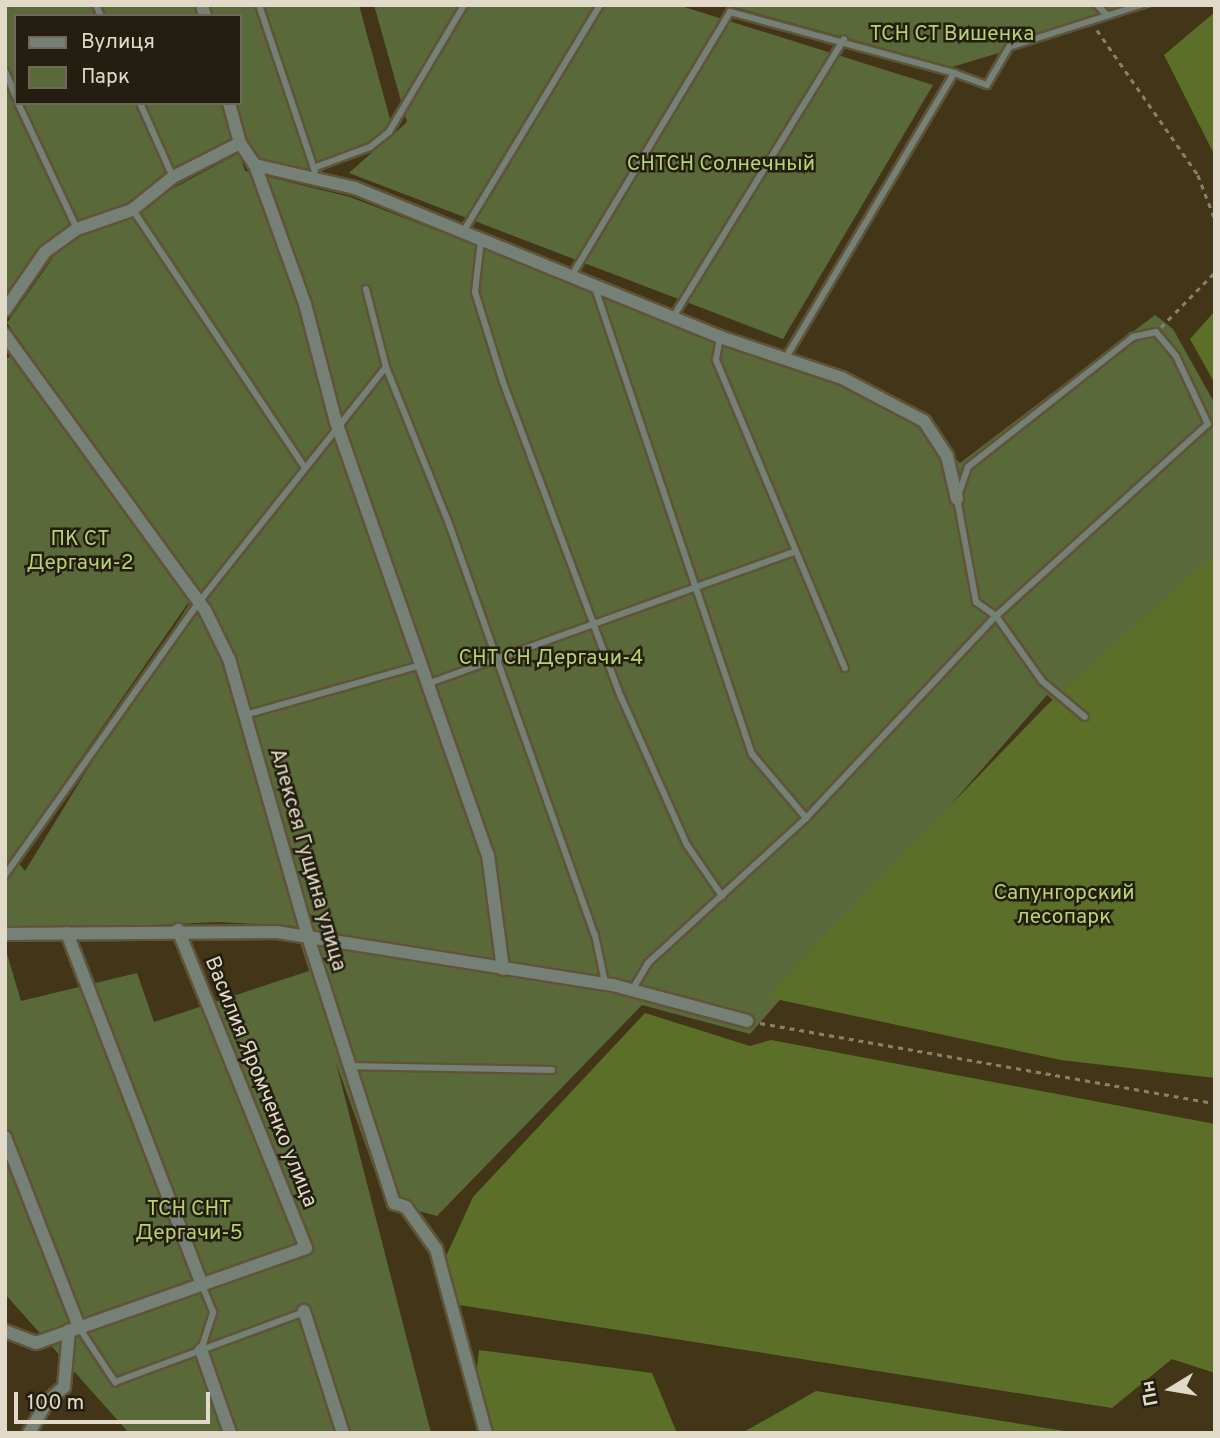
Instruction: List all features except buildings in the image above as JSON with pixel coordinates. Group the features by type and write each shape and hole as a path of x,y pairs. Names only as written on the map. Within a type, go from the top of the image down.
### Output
{"street":[{"path":"230,105 240,143 255,165 305,304 336,422 488,855 503,969"},
{"path":"5,310 45,252 77,229 132,210 173,177 240,143"},
{"path":"255,165 314,173 593,283 720,337 842,378 924,421 947,456 957,499"},
{"name":"Алексея Гущина улица","path":"5,335 10,353 199,602 229,659 308,937 394,1203 406,1206 436,1250 486,1433"},
{"path":"5,934 177,930 308,937 605,983 747,1021"},
{"name":"Василия Яромченко улица","path":"177,930 306,1248 202,1286"},
{"path":"5,1331 36,1343 202,1286 66,933"},
{"path":"5,1138 74,1329 64,1387 46,1403 29,1433"},
{"path":"304,1311 343,1433"},
{"path":"201,1350 230,1433"}],"lane":[{"path":"259,5 314,173 370,147 389,132 464,5"},
{"path":"463,232 600,5"},
{"path":"1097,5 1106,14"},
{"path":"572,275 730,12 844,39 987,85 1009,47 1089,19 1141,5"},
{"path":"673,317 844,39"},
{"path":"5,71 14,92"},
{"path":"785,359 954,73"},
{"path":"19,105 77,229"},
{"path":"141,105 173,177"},
{"path":"132,210 303,465"},
{"path":"481,240 475,292 595,620 687,845 722,896"},
{"path":"593,283 752,754 806,818"},
{"path":"366,289 386,367 496,656 595,935 605,983"},
{"path":"632,990 648,963 806,818 996,616 1208,425 1176,356 1156,332 1133,337 968,467 957,499 976,602 996,616 1042,681 1086,717"},
{"path":"720,337 716,360 794,552 845,668"},
{"path":"5,875 199,602 336,422 386,367"},
{"path":"427,684 595,620 794,552"},
{"path":"245,715 421,665"},
{"path":"349,1066 552,1070"},
{"path":"201,1350 213,1312 202,1286"},
{"path":"74,1329 115,1382 304,1311"}],"path":[{"path":"1089,19 1198,175 1215,219"},
{"path":"1156,332 1215,272"},
{"path":"747,1021 1215,1103"}],"green space":[{"name":"СНТ СН Дергачи-4","path":"5,5 359,5 394,134 407,122 374,5 678,5 933,85 783,339 349,173 388,138 323,170 312,185 248,168 239,151 112,221 239,153 245,171 350,197 840,386 917,426 960,463 1155,315 1173,329 1215,404 1215,608 1088,731 1047,695 750,1034 642,1005 437,1216 386,1202 336,1063 431,1433 129,1433 5,1294 5,947 21,1001 137,973 154,1022 309,971 295,926 218,922 5,932 5,360 24,347 7,323 57,252 6,317","holes":["189,604 25,871 13,856"]},
{"name":"ТСН СТ Вишенка","path":"727,5 1159,5 952,67"},
{"path":"1215,12 1215,156 1164,55"},
{"path":"1215,311 1215,384 1190,339"},
{"name":"Сапунгорский лесопарк","path":"1215,553 1215,1078 1061,1060 766,997 1046,706"},
{"path":"645,1013 750,1046 771,1040 1215,1124 1215,1373 1172,1359 1112,1408 459,1305 442,1265 473,1197"},
{"path":"479,1350 652,1373 677,1433 495,1433 474,1393"},
{"path":"816,1391 1077,1433 742,1433"}],"park label":[{"name":"СНТСН Солнечный","path":"721,165"},
{"name":"ПК СТ Дергачи-2","path":"80,552"},
{"name":"ТСН СНТ Дергачи-5","path":"189,1222"}]}
